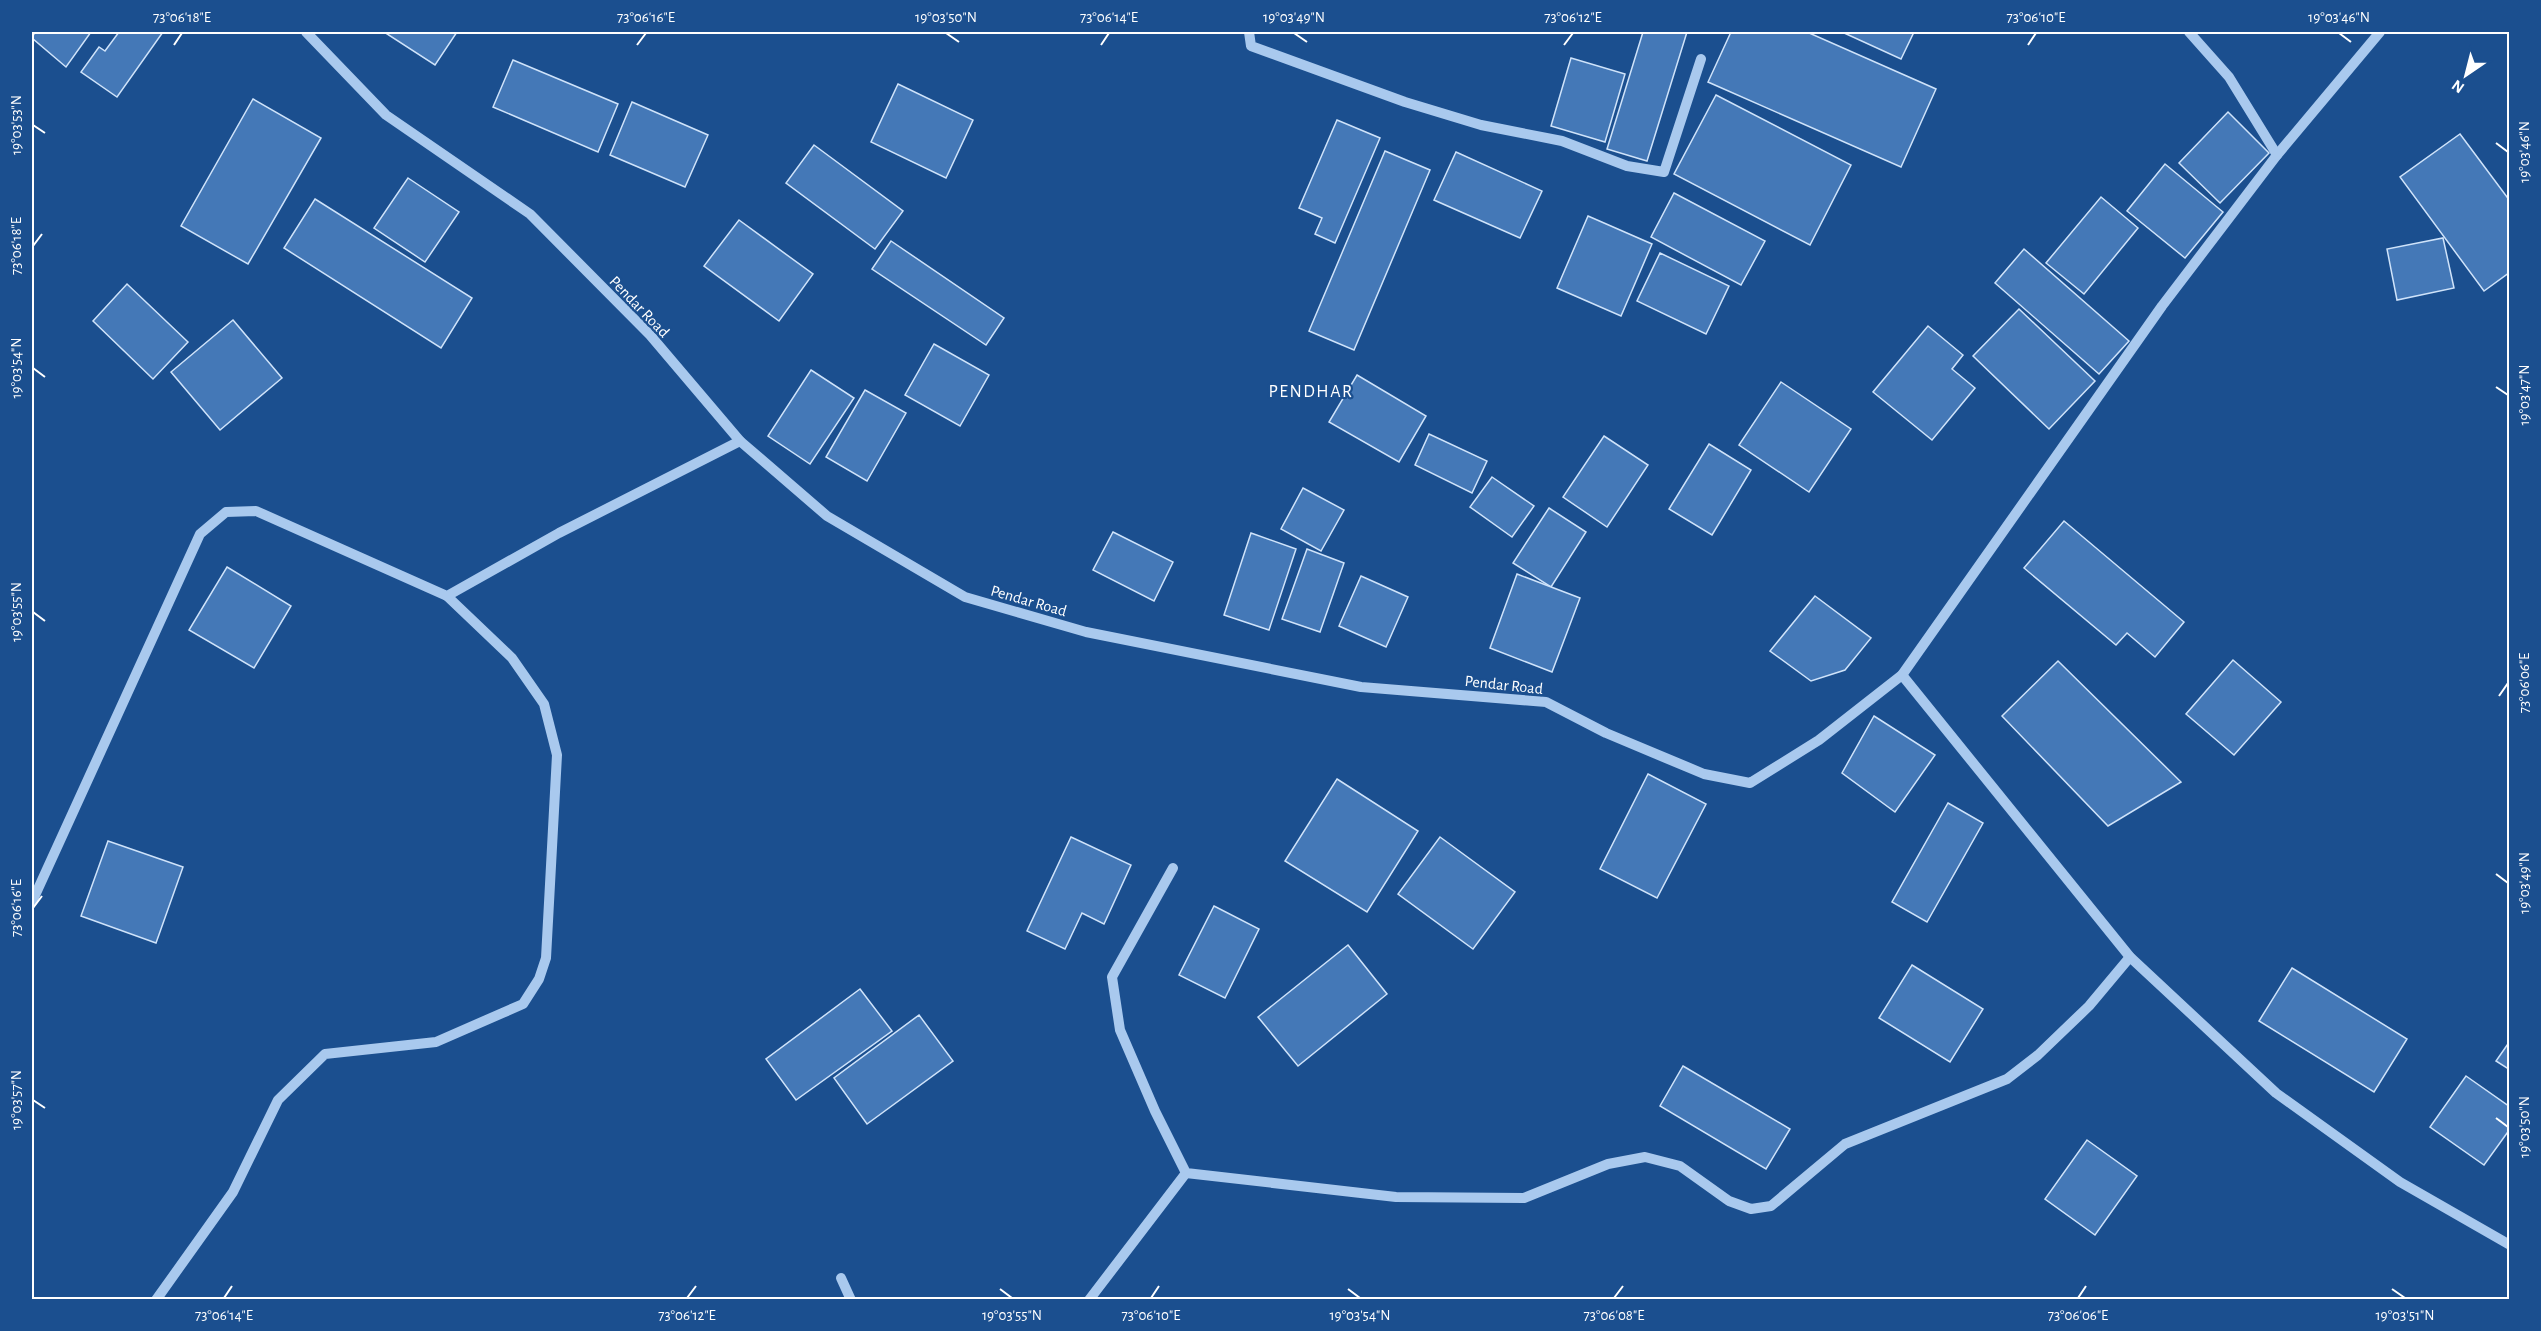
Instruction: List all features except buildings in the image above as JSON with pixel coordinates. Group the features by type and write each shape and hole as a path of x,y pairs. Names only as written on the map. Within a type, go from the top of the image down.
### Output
{"street":[{"name":"Pendar Road","path":"306,32 386,115 530,214 650,335 740,441 827,516 965,597 1086,632 1361,687 1546,702 1606,733 1704,774 1750,783 1819,740 1902,675 2162,306 2277,155 2380,32"},
{"path":"1249,32 1251,46 1405,102 1481,125 1562,141 1627,166 1664,172 1701,59"},
{"path":"2189,32 2229,77 2277,155"},
{"path":"447,596 559,534 740,441"},
{"path":"32,902 200,534 226,512 256,510 447,596 512,658 544,704 557,755 546,958 539,979 524,1004 436,1042 325,1053 279,1100 233,1192 156,1299"},
{"path":"1902,675 2130,957 2276,1092 2400,1182 2510,1245"},
{"path":"1173,868 1112,976 1120,1030 1155,1111 1186,1173"},
{"path":"1186,1173 1396,1197 1524,1198 1608,1164 1645,1157 1680,1166 1729,1201 1751,1209 1772,1206 1845,1144 2007,1079 2038,1055 2089,1006 2130,957"},
{"path":"1089,1299 1186,1173"},
{"path":"841,1278 851,1299"}],"district":[{"name":"PENDHAR","path":"1311,391"}]}
